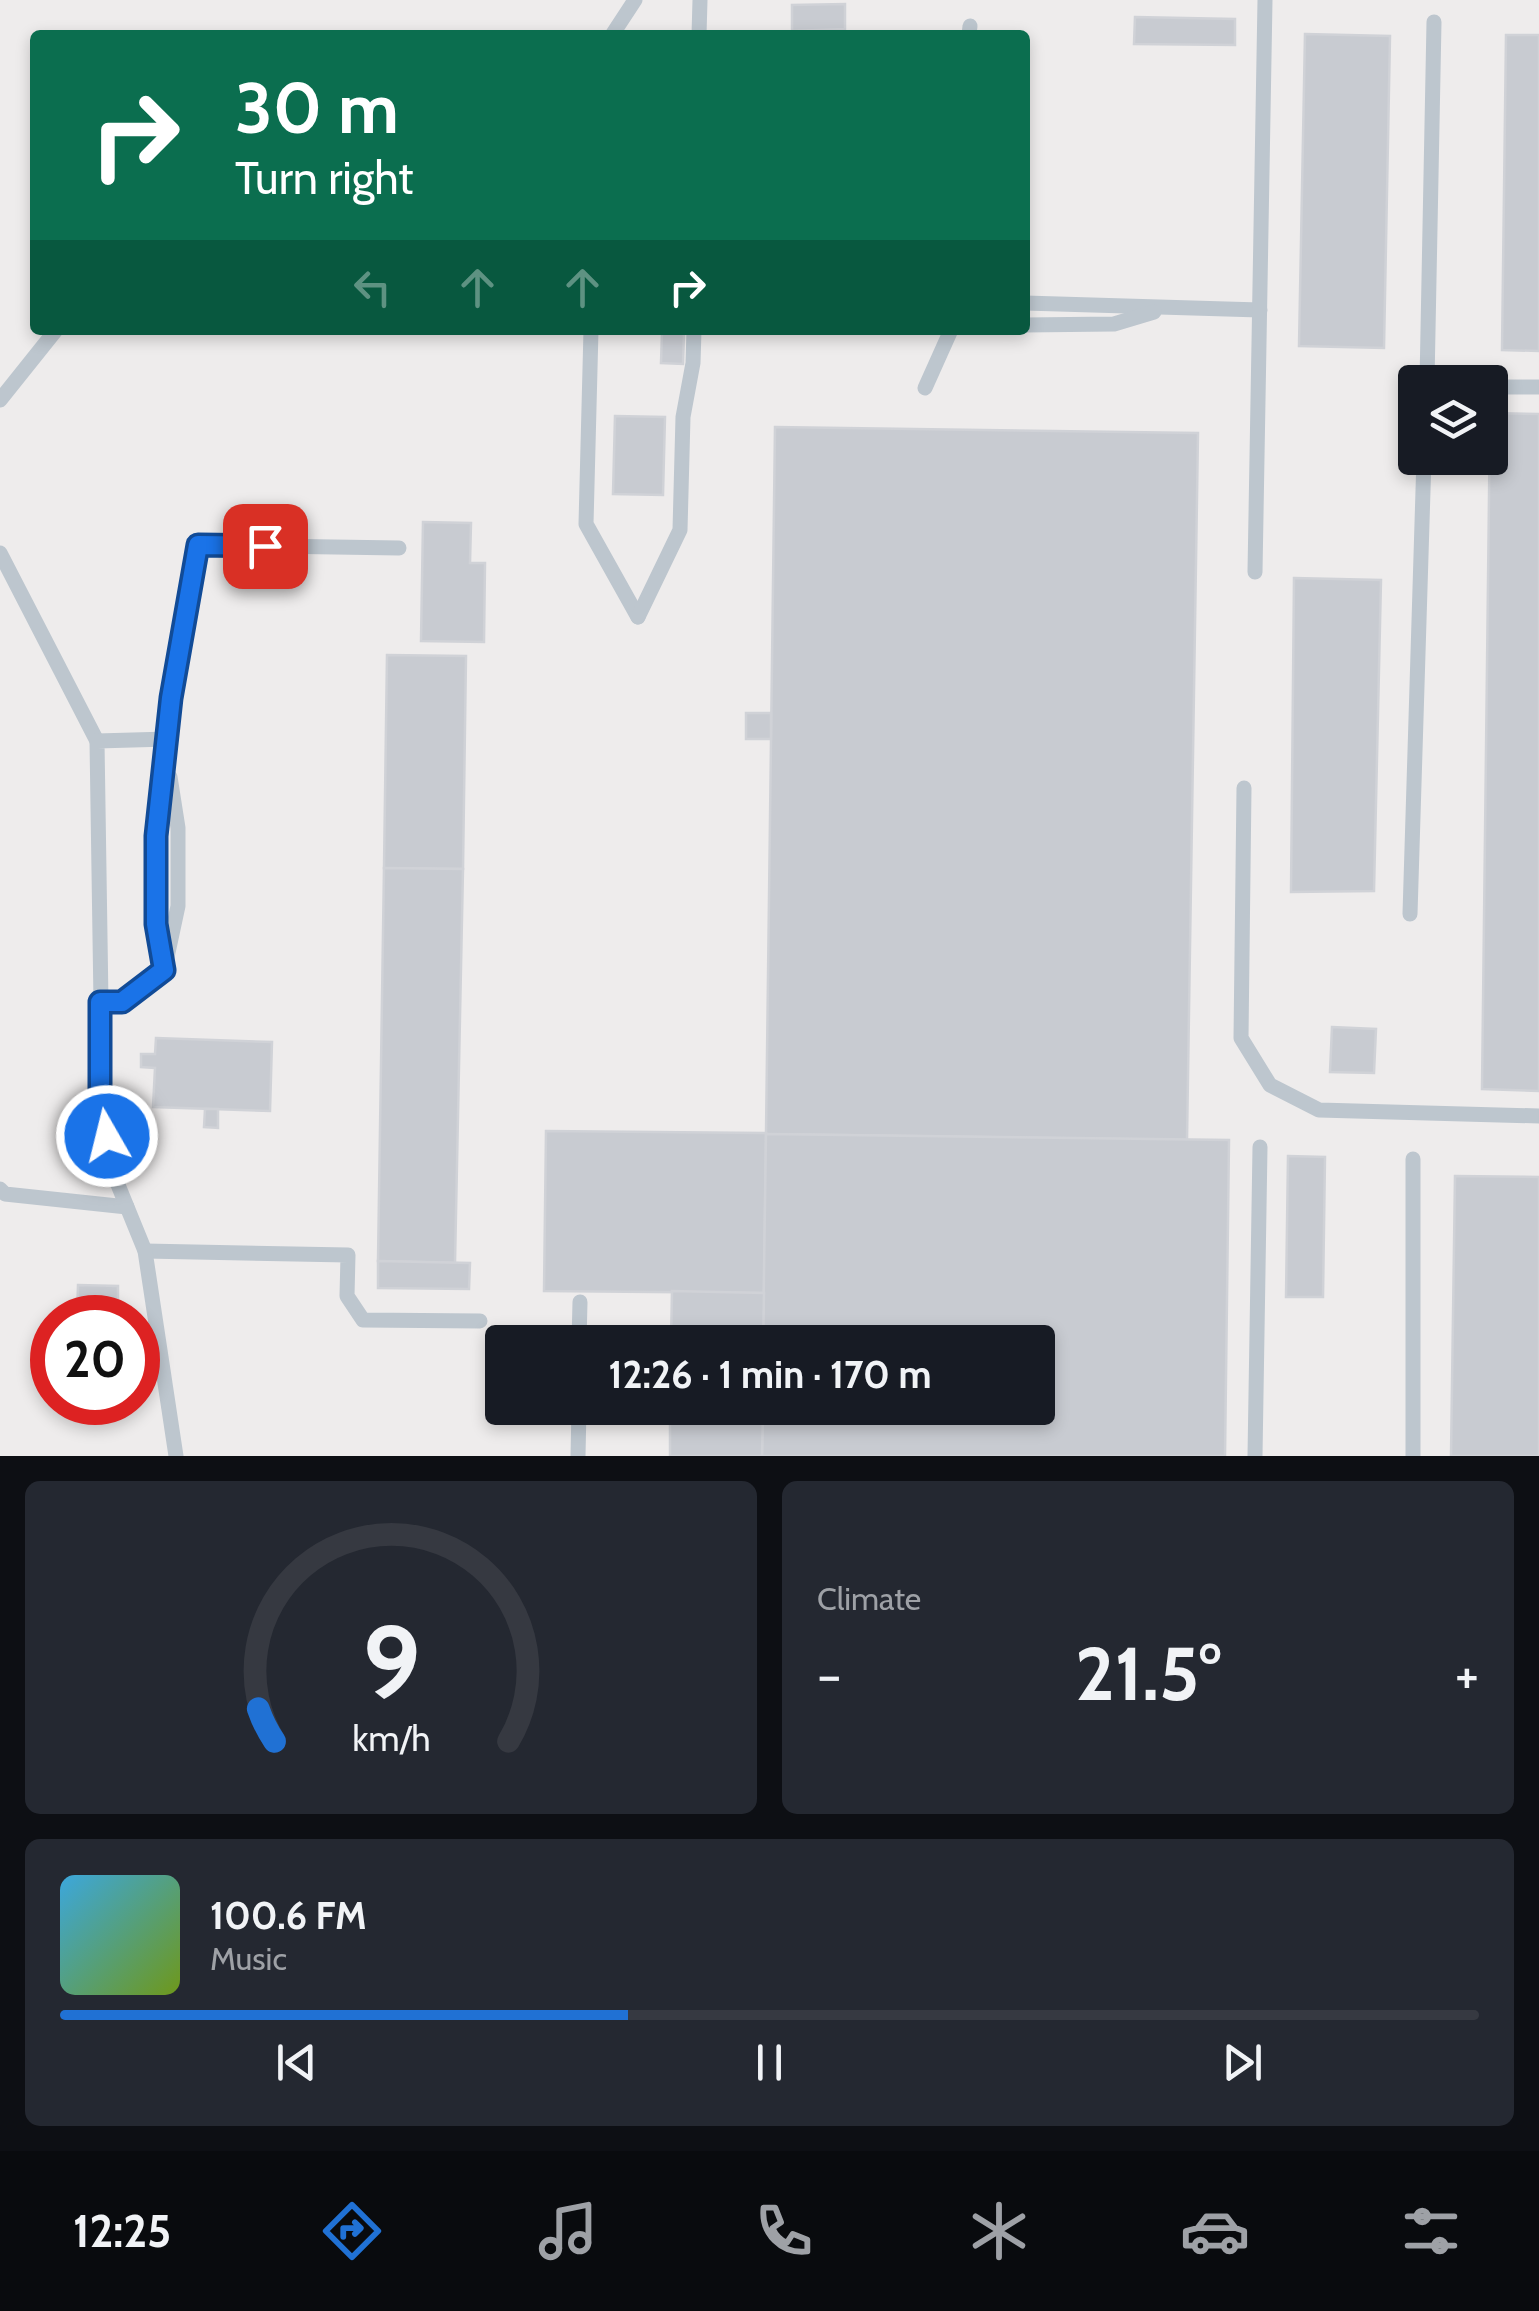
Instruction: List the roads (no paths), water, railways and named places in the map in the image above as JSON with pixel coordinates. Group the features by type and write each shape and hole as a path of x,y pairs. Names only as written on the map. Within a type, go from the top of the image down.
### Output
{"lane":[{"path":"615,30 635,0"},
{"path":"699,30 700,0"},
{"path":"1255,572 1266,0"},
{"path":"1426,365 1434,22"},
{"path":"1030,303 1260,310"},
{"path":"1030,325 1114,324 1168,308"},
{"path":"0,400 52,335"},
{"path":"592,335 586,524 638,617 680,530 683,418 694,335"},
{"path":"926,388 949,335"},
{"path":"1508,387 1539,387"},
{"path":"1410,914 1423,475"},
{"path":"100,1002 122,1002 164,970 156,924 156,854 171,698 198,545 399,548"},
{"path":"0,553 97,741 100,1098 114,1175 145,1251 176,1456"},
{"path":"97,741 168,739"},
{"path":"1244,788 1241,1038 1270,1085 1319,1110 1539,1116"},
{"path":"1254,1456 1260,1147"},
{"path":"1413,1159 1413,1456"},
{"path":"0,1189 5,1194 127,1207"},
{"path":"145,1251 348,1255 347,1296 363,1320 480,1321"},
{"path":"580,1302 580,1325"},
{"path":"578,1425 578,1456"}]}
